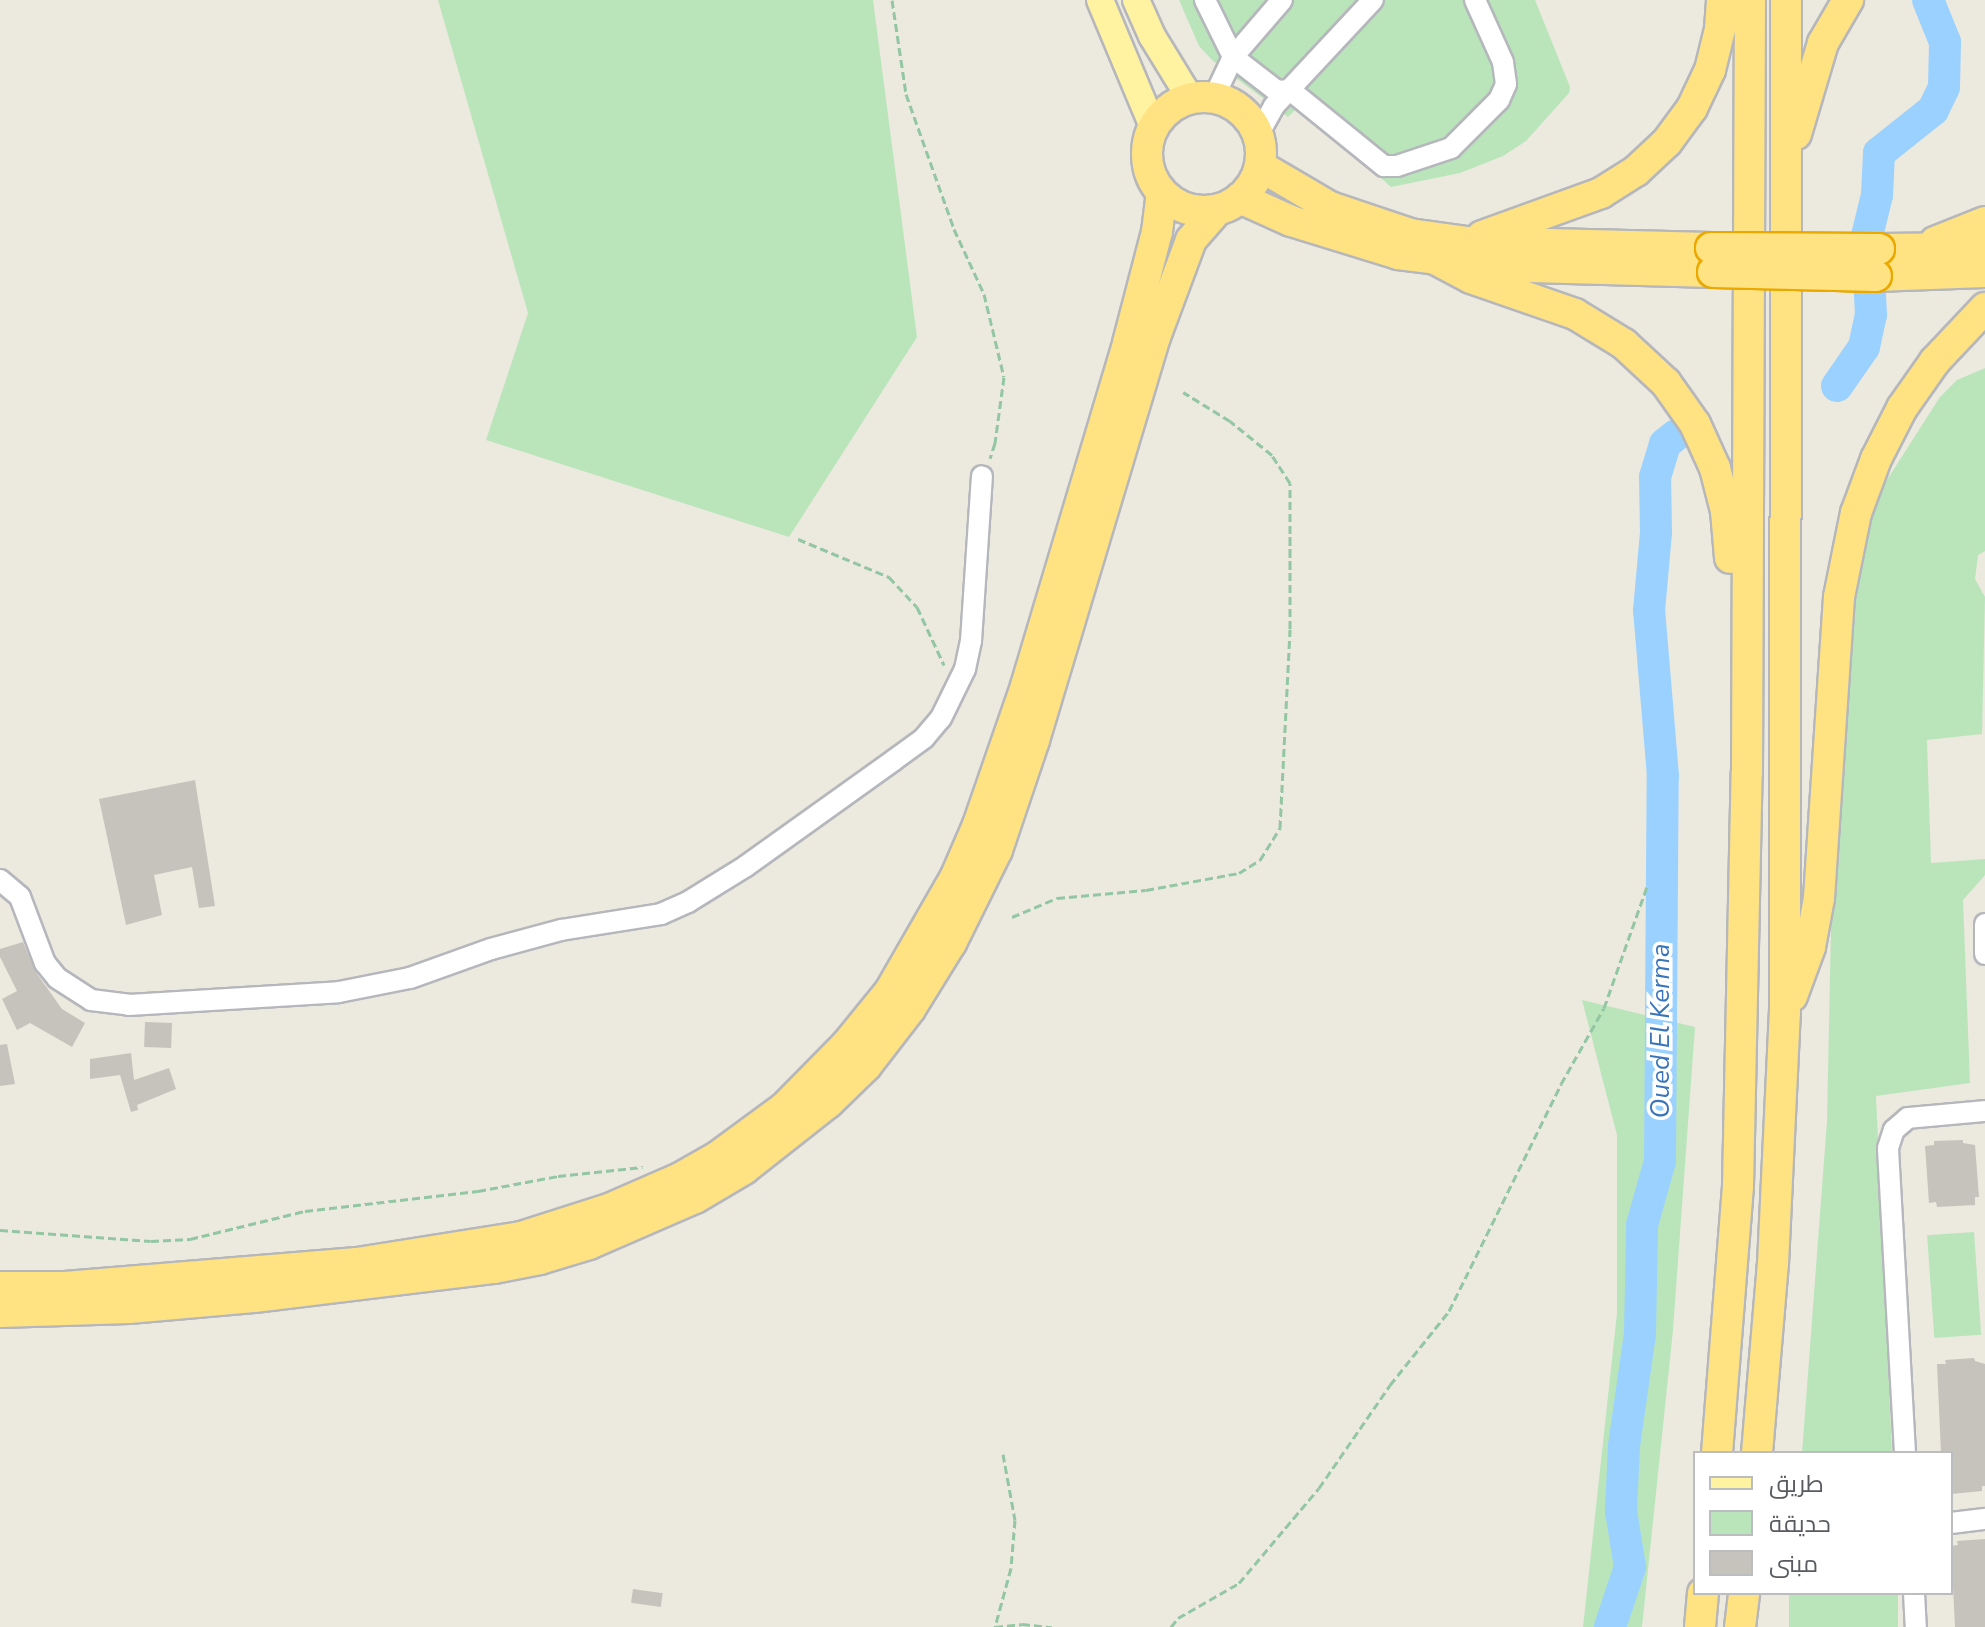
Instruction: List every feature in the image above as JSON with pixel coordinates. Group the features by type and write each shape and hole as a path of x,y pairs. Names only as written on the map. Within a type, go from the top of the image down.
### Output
{"highway":[{"path":"1467,242 1601,193 1636,171 1667,142 1692,108 1710,70 1720,29 1722,0"},
{"path":"1717,1451 1738,1186 1747,773 1750,0"},
{"path":"1757,1451 1773,1264 1785,1013 1786,0"},
{"path":"1787,167 1823,43 1848,0"},
{"path":"0,1312 129,1308 254,1297 494,1268 540,1259 589,1244 695,1198 744,1169 828,1103 866,1066 910,1009 951,943 997,850 1034,740 1155,337 1191,240 1229,204 1253,184 1260,166 1258,135 1245,114 1202,98 1169,109 1153,127 1147,162 1162,193 1182,207 1229,204 1344,240 1437,260 1495,266 1712,260 1878,262 1985,272"},
{"path":"1260,166 1306,195 1355,218 1410,234 1467,242 1712,260"},
{"path":"0,1287 65,1287 357,1263 521,1237 609,1209 680,1178 717,1157 785,1107 847,1044 890,991 950,887 978,825 1026,686 1128,343 1153,247 1162,193"},
{"path":"1878,262 1985,222"},
{"path":"1914,250 1985,248"},
{"path":"1437,260 1471,278 1550,303 1600,328 1666,383 1695,424 1715,468 1726,511 1735,690 1747,773"},
{"path":"1785,1013 1810,947 1819,898 1839,597 1848,540 1865,485 1888,433 1935,361 1985,308"},
{"path":"1935,361 1985,339"},
{"path":"1700,1627 1703,1595"},
{"path":"1740,1627 1744,1595"}],"main road":[{"path":"1100,0 1153,127"},
{"path":"1136,0 1152,36 1202,98"}],"street":[{"path":"1205,0 1233,57 1277,91 1290,90 1384,166 1397,166 1451,148 1499,100 1506,84 1503,62 1475,0"},
{"path":"1202,98 1282,0"},
{"path":"1258,135 1274,106 1373,0"},
{"path":"0,880 20,897 45,963 57,978 91,1000 129,1005 186,1004 339,992 410,978 526,939 633,920 688,902 746,866 924,738 954,695 965,669 975,614 982,476"},
{"path":"1985,924 1985,954"},
{"path":"1905,1451 1888,1148 1894,1130 1908,1118 1985,1111"},
{"path":"1953,1523 1985,1519"},
{"path":"1914,1595 1916,1627"}],"path":[{"path":"892,0 906,94 954,229 984,294 1004,377 995,443 982,476"},
{"path":"1012,917 1057,898 1146,890 1239,873 1260,860 1280,828 1289,645 1290,483 1272,455 1230,421 1183,392"},
{"path":"798,539 889,577 917,607 951,680 954,695"},
{"path":"1171,1627 1178,1618 1239,1583 1319,1488 1390,1385 1449,1311 1561,1084 1604,1008 1648,884"},
{"path":"0,1230 151,1241 190,1239 305,1211 478,1191 558,1176 654,1165"},
{"path":"1003,1454 1015,1520 1011,1568 995,1627 1052,1627"}],"green space":[{"path":"438,0 873,0 917,337 789,537 486,440 528,313"},
{"path":"1179,0 1535,0 1570,87 1569,93 1526,141 1503,156 1460,173 1391,187 1300,105 1288,117 1213,61 1199,46"},
{"path":"1985,368 1985,551 1978,555 1975,579 1985,597 1982,734 1927,740 1931,863 1985,859 1985,875 1963,900 1970,1083 1876,1096 1892,1451 1802,1451 1827,1121 1835,734 1846,611 1863,536 1883,486 1940,397 1957,380"},
{"path":"1582,1000 1695,1027 1673,1330 1642,1627 1583,1627 1617,1313 1617,1135"},
{"path":"1974,1232 1981,1335 1934,1338 1927,1235"},
{"path":"1789,1595 1898,1595 1898,1627 1789,1627"}],"building":[{"path":"195,780 215,906 199,908 192,867 154,875 162,915 126,925 99,799"},
{"path":"23,942 35,971 62,1009 85,1023 72,1047 30,1023 17,1030 2,999 17,991 0,957 0,949"},
{"path":"145,1022 172,1023 171,1048 144,1047"},
{"path":"7,1044 15,1084 0,1086 0,1045"},
{"path":"131,1053 134,1080 169,1068 176,1089 137,1105 138,1110 131,1112 120,1075 90,1079 90,1059"},
{"path":"1963,1140 1963,1143 1975,1145 1979,1197 1975,1197 1975,1205 1937,1207 1936,1202 1929,1203 1925,1146 1934,1145 1934,1141"},
{"path":"1974,1358 1985,1364 1985,1486 1982,1486 1982,1491 1953,1494 1953,1451 1941,1451 1937,1364 1946,1364 1945,1360"},
{"path":"1985,1539 1985,1627 1955,1627 1953,1546 1958,1545 1957,1541"},
{"path":"633,1589 663,1593 661,1607 631,1603"}],"waterway":[{"name":"Oued El Kerma","path":"1837,386 1864,347 1871,315 1867,236 1877,195 1879,153 1933,110 1944,87 1945,42 1928,0"},
{"name":"Oued El Kerma","path":"1610,1627 1630,1567 1621,1511 1624,1446 1640,1334 1642,1225 1660,1161 1663,776 1649,611 1656,532 1655,477 1665,444 1676,435"}]}
